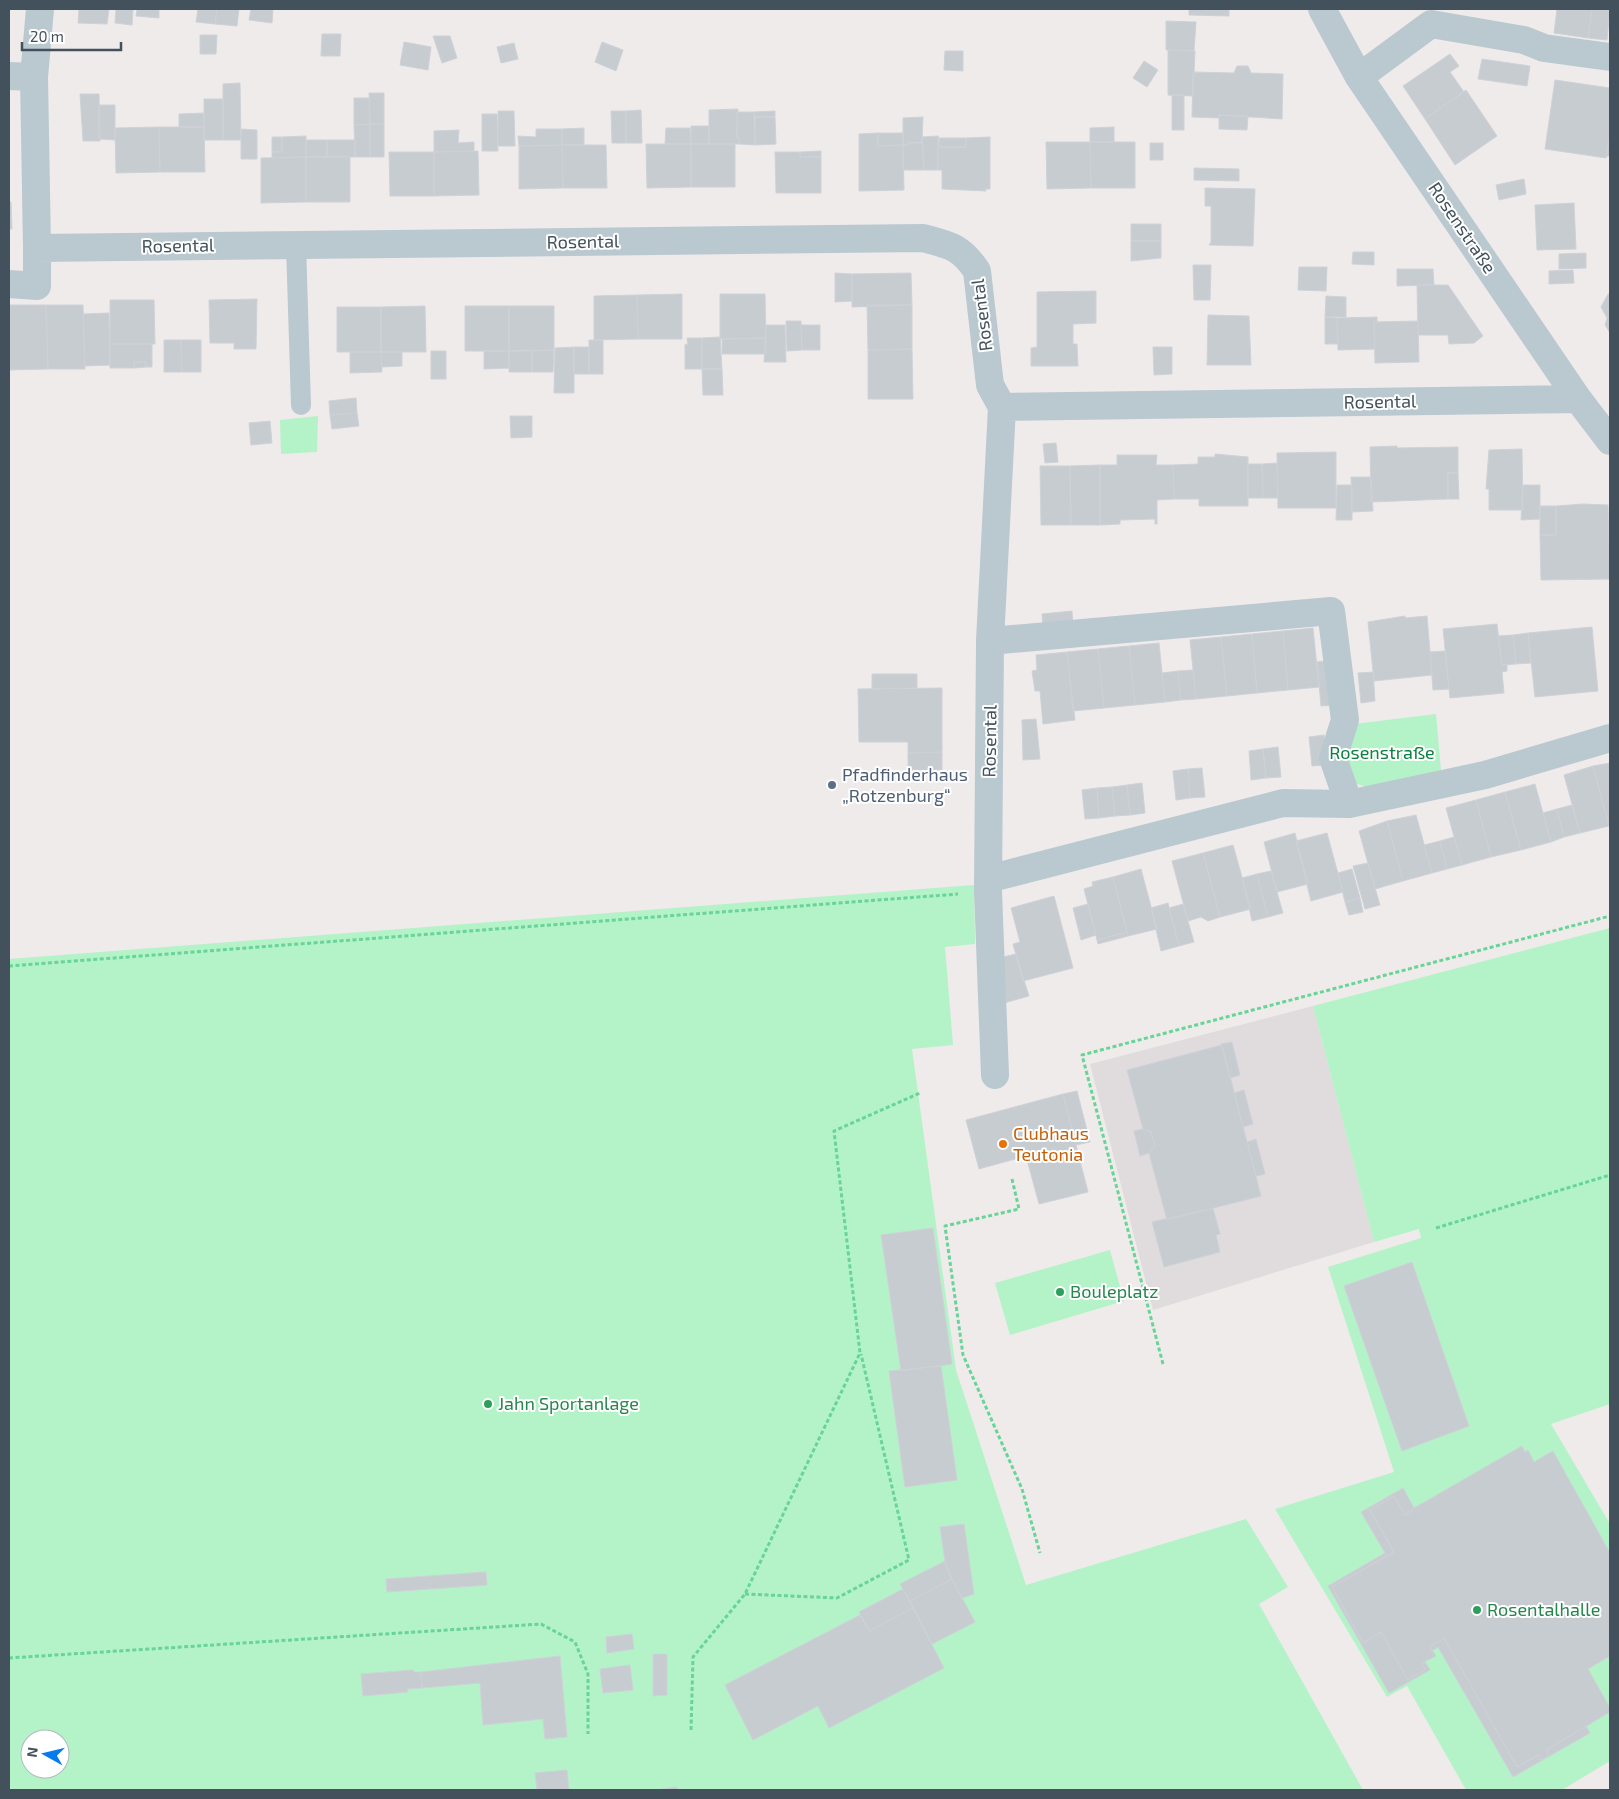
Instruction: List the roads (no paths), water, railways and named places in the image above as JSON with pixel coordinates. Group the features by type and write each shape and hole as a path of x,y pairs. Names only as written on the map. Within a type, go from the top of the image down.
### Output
{"street":[{"path":"9,284 37,286 38,248 21,76 40,9"},
{"name":"Rosenstraße","path":"1322,9 1359,77 1578,399 1610,441"},
{"path":"1359,77 1431,24 1524,40 1544,48 1610,57"},
{"name":"Rosental","path":"38,248 923,238 953,246 968,257 977,271 990,385 1002,407 990,641 988,885 995,1075"},
{"name":"Rosental","path":"1002,407 1578,399"},
{"path":"990,641 1331,611 1345,720 1333,758 1349,804"},
{"path":"988,885 1283,803 1349,804 1485,775 1610,738"}],"lane":[{"path":"296,245 301,405"}],"place":[{"name":"Pfadfinderhaus „Rotzenburg“","path":"832,785"},
{"name":"Clubhaus Teutonia","path":"1003,1144"},
{"name":"Bouleplatz","path":"1060,1292"},
{"name":"Jahn Sportanlage","path":"488,1404"},
{"name":"Rosentalhalle","path":"1477,1610"}]}
